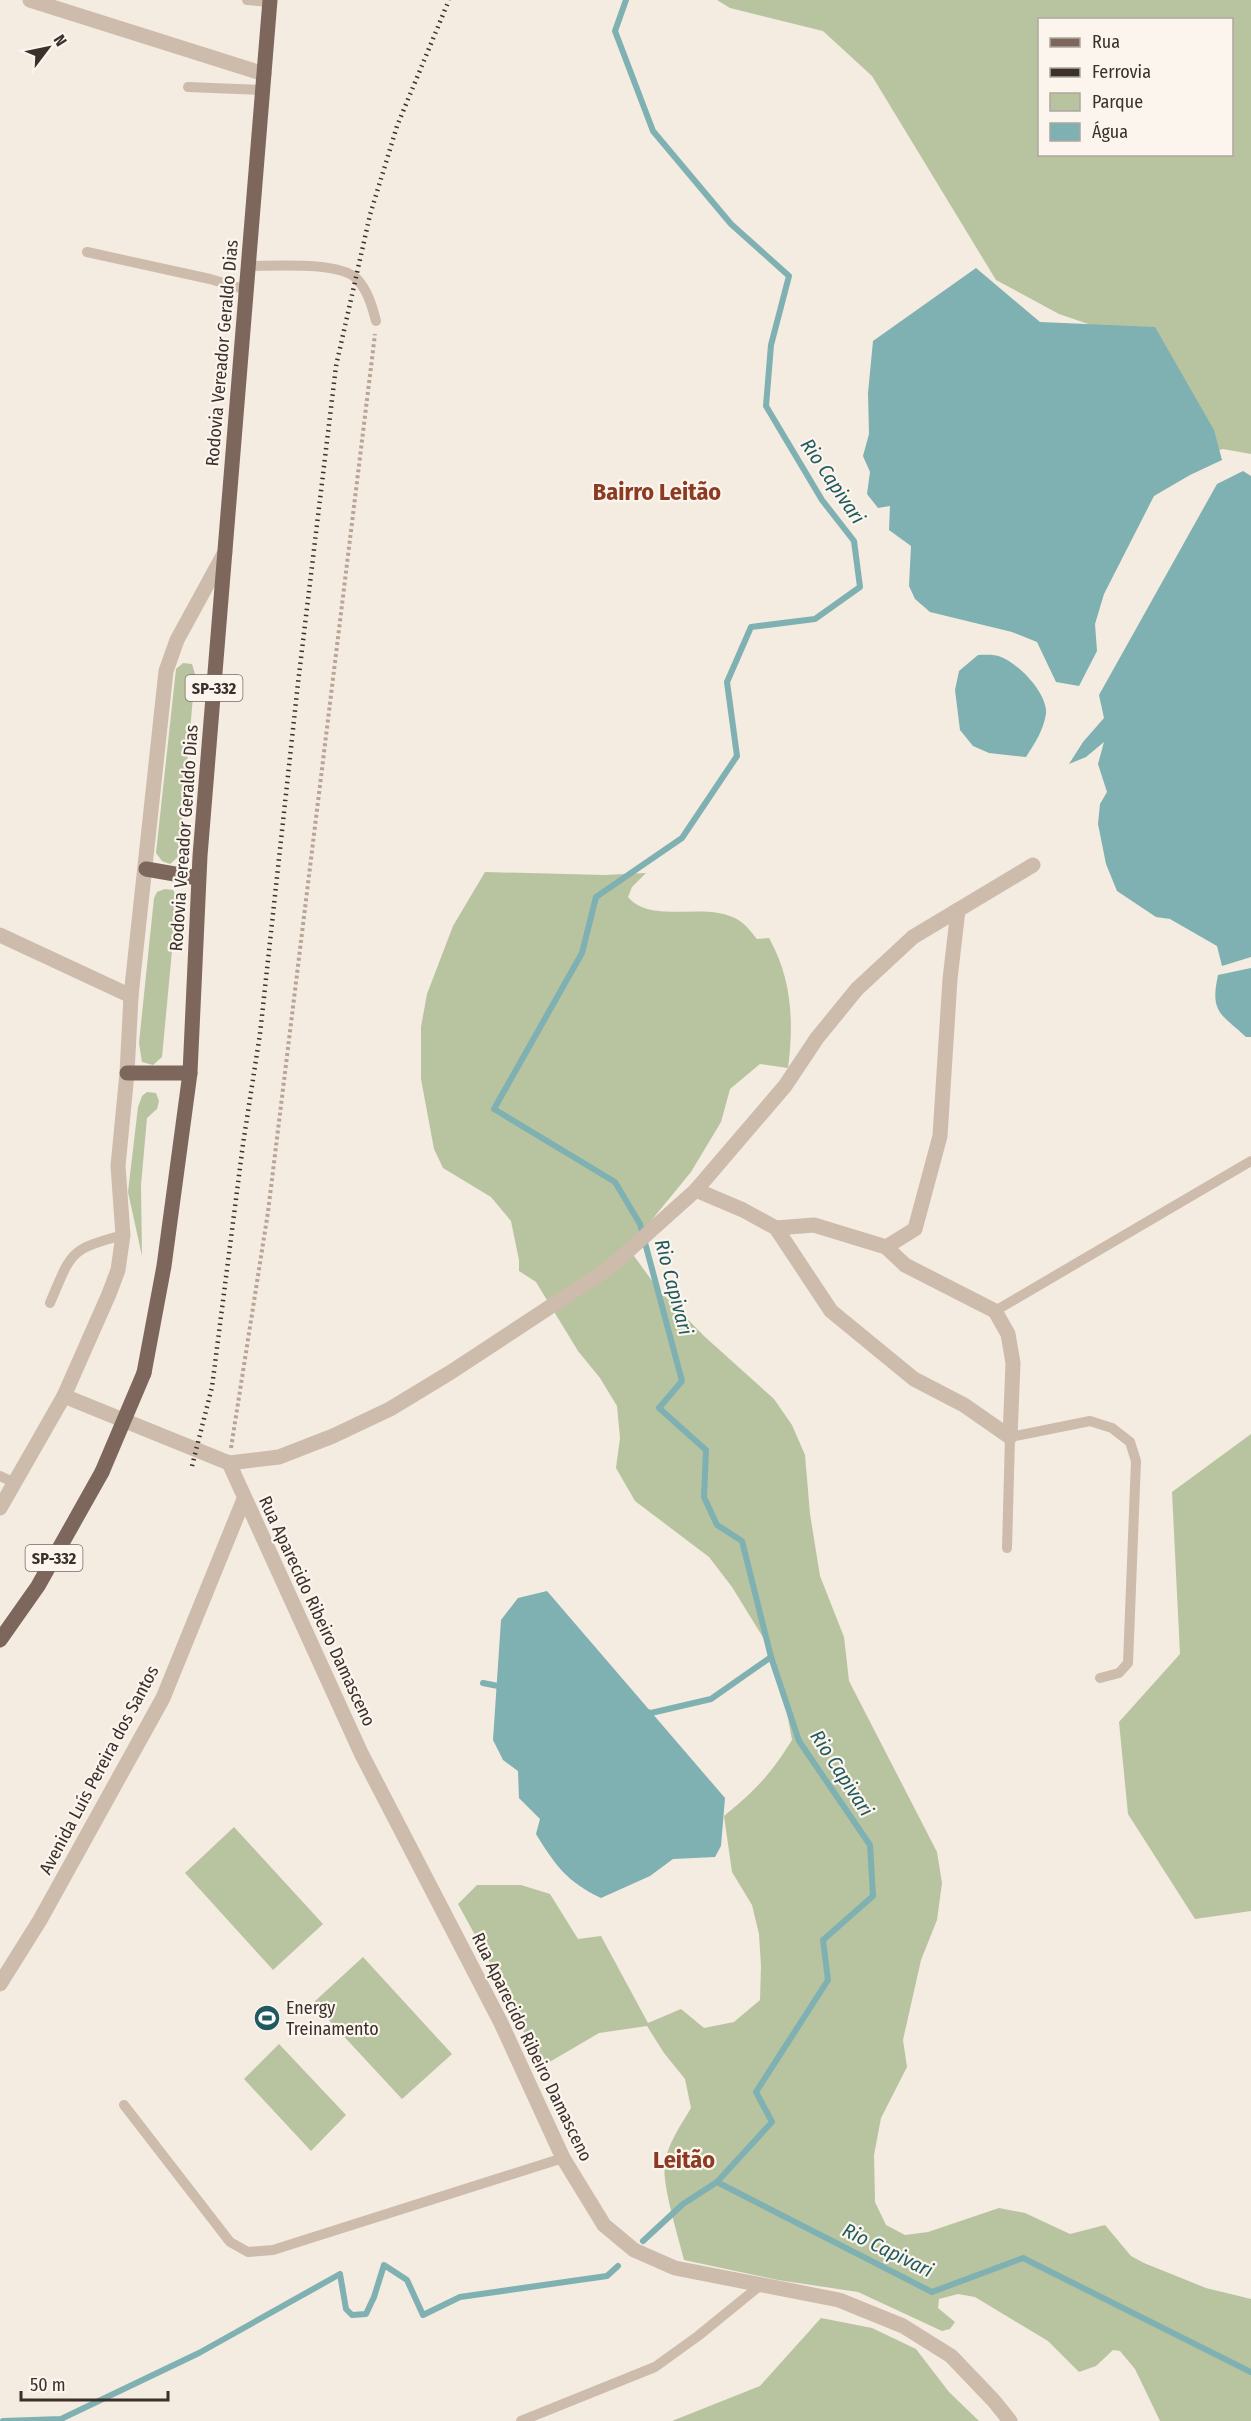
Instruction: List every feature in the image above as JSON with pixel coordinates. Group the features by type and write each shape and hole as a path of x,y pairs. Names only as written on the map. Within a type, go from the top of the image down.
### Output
{"main road":[{"name":"Rodovia Vereador Geraldo Dias","path":"0,1640 38,1586 102,1472 144,1372 164,1266 190,1073 198,878 270,1"},
{"path":"146,869 198,878"},
{"path":"127,1073 190,1073"}],"street":[{"path":"30,0 264,74"},
{"path":"0,1508 64,1396 110,1294 118,1270 123,1235 118,1166 127,1073 131,996 166,671 177,640 226,551"},
{"path":"64,1396 223,1462 279,1458 390,1409 451,1372 609,1268 696,1190 785,1086 817,1038 857,989 913,937 1033,865"},
{"path":"886,1247 915,1229 940,1136 950,979 958,910"},
{"path":"0,935 131,996"},
{"path":"696,1190 743,1210 776,1228 831,1311 914,1379 964,1405 1010,1437"},
{"path":"776,1228 814,1225 886,1247 905,1265 995,1311 1008,1334 1013,1363 1010,1437"},
{"name":"Rua Aparecido Ribeiro Damasceno","path":"223,1462 244,1499 361,1753 501,2023 563,2158 604,2225 634,2250 675,2268 839,2300 903,2326 951,2356 1010,2421"},
{"name":"Avenida Luís Pereira dos Santos","path":"0,1984 40,1920 163,1698 244,1499"}],"lane":[{"path":"247,0 270,1"},
{"path":"188,87 263,90"},
{"path":"87,252 210,279 247,290"},
{"path":"249,266 301,265 334,270 356,278 369,296 376,321"},
{"path":"995,1311 1251,1161"},
{"path":"50,1303 70,1259 81,1249 123,1235"},
{"path":"1007,1548 1010,1437 1090,1421 1112,1428 1130,1442 1136,1461 1128,1663 1119,1673 1100,1678"},
{"path":"0,1476 15,1483"},
{"path":"124,2105 230,2242 248,2252 273,2250 563,2158"},
{"path":"521,2421 655,2367 698,2336 762,2284"}],"path":[{"path":"223,1462 268,1212 376,321"}],"green space":[{"path":"717,0 1251,0 1251,454 1223,449 1192,457 1103,329 1059,314 996,280 872,76 823,31 730,8"},
{"path":"183,663 192,664 195,674 179,856 170,864 162,861 156,853 176,669"},
{"path":"485,872 604,875 646,873 632,887 628,897 638,905 666,912 697,911 727,915 740,921 757,939 769,938 783,969 791,1017 788,1068 760,1064 730,1089 721,1122 691,1172 636,1239 638,1240 634,1256 658,1289 704,1336 774,1399 792,1425 805,1455 810,1514 820,1576 844,1637 849,1681 937,1852 942,1883 937,1920 921,1960 903,2040 907,2067 881,2118 874,2155 875,2202 886,2225 905,2235 928,2232 999,2208 1025,2213 1070,2234 1105,2225 1131,2256 1144,2263 1206,2288 1251,2299 1251,2421 1160,2421 1135,2369 1120,2351 1113,2350 1096,2366 1079,2372 1048,2341 975,2297 958,2294 939,2299 938,2308 955,2322 950,2329 942,2331 858,2292 778,2280 684,2260 664,2172 669,2148 691,2108 685,2079 664,2053 647,2026 599,2033 541,2067 486,1955 458,1904 477,1885 521,1885 550,1894 578,1939 601,1936 648,2023 681,2009 704,2028 734,2022 760,2000 761,1966 759,1934 752,1905 732,1872 724,1816 762,1781 792,1740 780,1675 767,1644 732,1587 709,1557 635,1501 616,1468 620,1438 617,1406 600,1378 578,1351 536,1282 519,1271 511,1221 491,1197 443,1168 434,1149 421,1079 421,1027 427,994 453,926"},
{"path":"165,889 173,890 177,897 162,1057 153,1065 142,1062 139,1043 154,898 157,892"},
{"path":"147,1092 156,1093 159,1101 157,1109 147,1118 141,1185 142,1256 128,1192 138,1107 142,1096"},
{"path":"1251,1434 1251,1911 1195,1919 1128,1814 1119,1722 1180,1654 1172,1492"},
{"path":"234,1827 323,1924 273,1970 185,1873"},
{"path":"363,1957 452,2054 402,2099 313,2003"},
{"path":"279,2044 346,2115 311,2151 244,2079"},
{"path":"821,2318 872,2328 916,2349 949,2392 979,2421 672,2421 760,2386"}],"water":[{"path":"976,268 1040,322 1155,327 1214,430 1222,460 1154,496 1104,594 1095,624 1097,651 1079,686 1056,682 1037,642 1012,632 930,612 915,599 909,586 911,546 889,530 890,506 878,508 867,494 870,472 863,456 869,434 868,393 873,341"},
{"path":"1243,471 1251,476 1251,957 1222,966 1217,946 1170,919 1156,917 1117,891 1106,864 1098,824 1100,804 1107,792 1098,764 1104,742 1086,757 1069,764 1083,742 1104,718 1099,695 1217,484"},
{"path":"978,655 995,655 1016,666 1031,681 1042,698 1045,706 1045,720 1026,757 989,753 973,746 960,730 955,690 959,671"},
{"path":"1251,968 1251,1037 1246,1037 1219,1011 1215,997 1218,975"},
{"path":"547,1591 725,1798 721,1846 715,1857 673,1859 650,1876 601,1898 579,1886 563,1872 536,1834 540,1819 519,1798 518,1771 503,1760 493,1740 501,1620 518,1598"}],"waterway":[{"name":"Rio Capivari","path":"626,0 615,31 653,131 731,224 789,276 771,345 766,406 822,500 854,541 860,587 815,619 751,627 727,682 737,756 682,838 596,897 582,953 494,1109 615,1182 640,1224 682,1381 659,1408 706,1450 704,1497 717,1525 742,1541 771,1657 799,1741 870,1845 873,1896 823,1940 828,1980 756,2092 772,2122 717,2182 932,2292 1023,2258 1251,2372"},
{"path":"643,1711 651,1713 711,1699 771,1657"},
{"path":"483,1683 503,1687"},
{"path":"643,2241 683,2204 717,2182"},
{"path":"3,2421 61,2419 199,2353 340,2274 346,2309 352,2315 366,2314 384,2265 407,2280 423,2315 460,2297 607,2276 618,2266"}],"railway":[{"path":"192,1466 212,1387 243,1144 260,1034 298,683 336,366 370,215 397,126 449,0"}],"place":[{"name":"Energy Treinamento","path":"267,2018"}],"district":[{"name":"Bairro Leitão","path":"657,492"},
{"name":"Leitão","path":"684,2160"}]}
